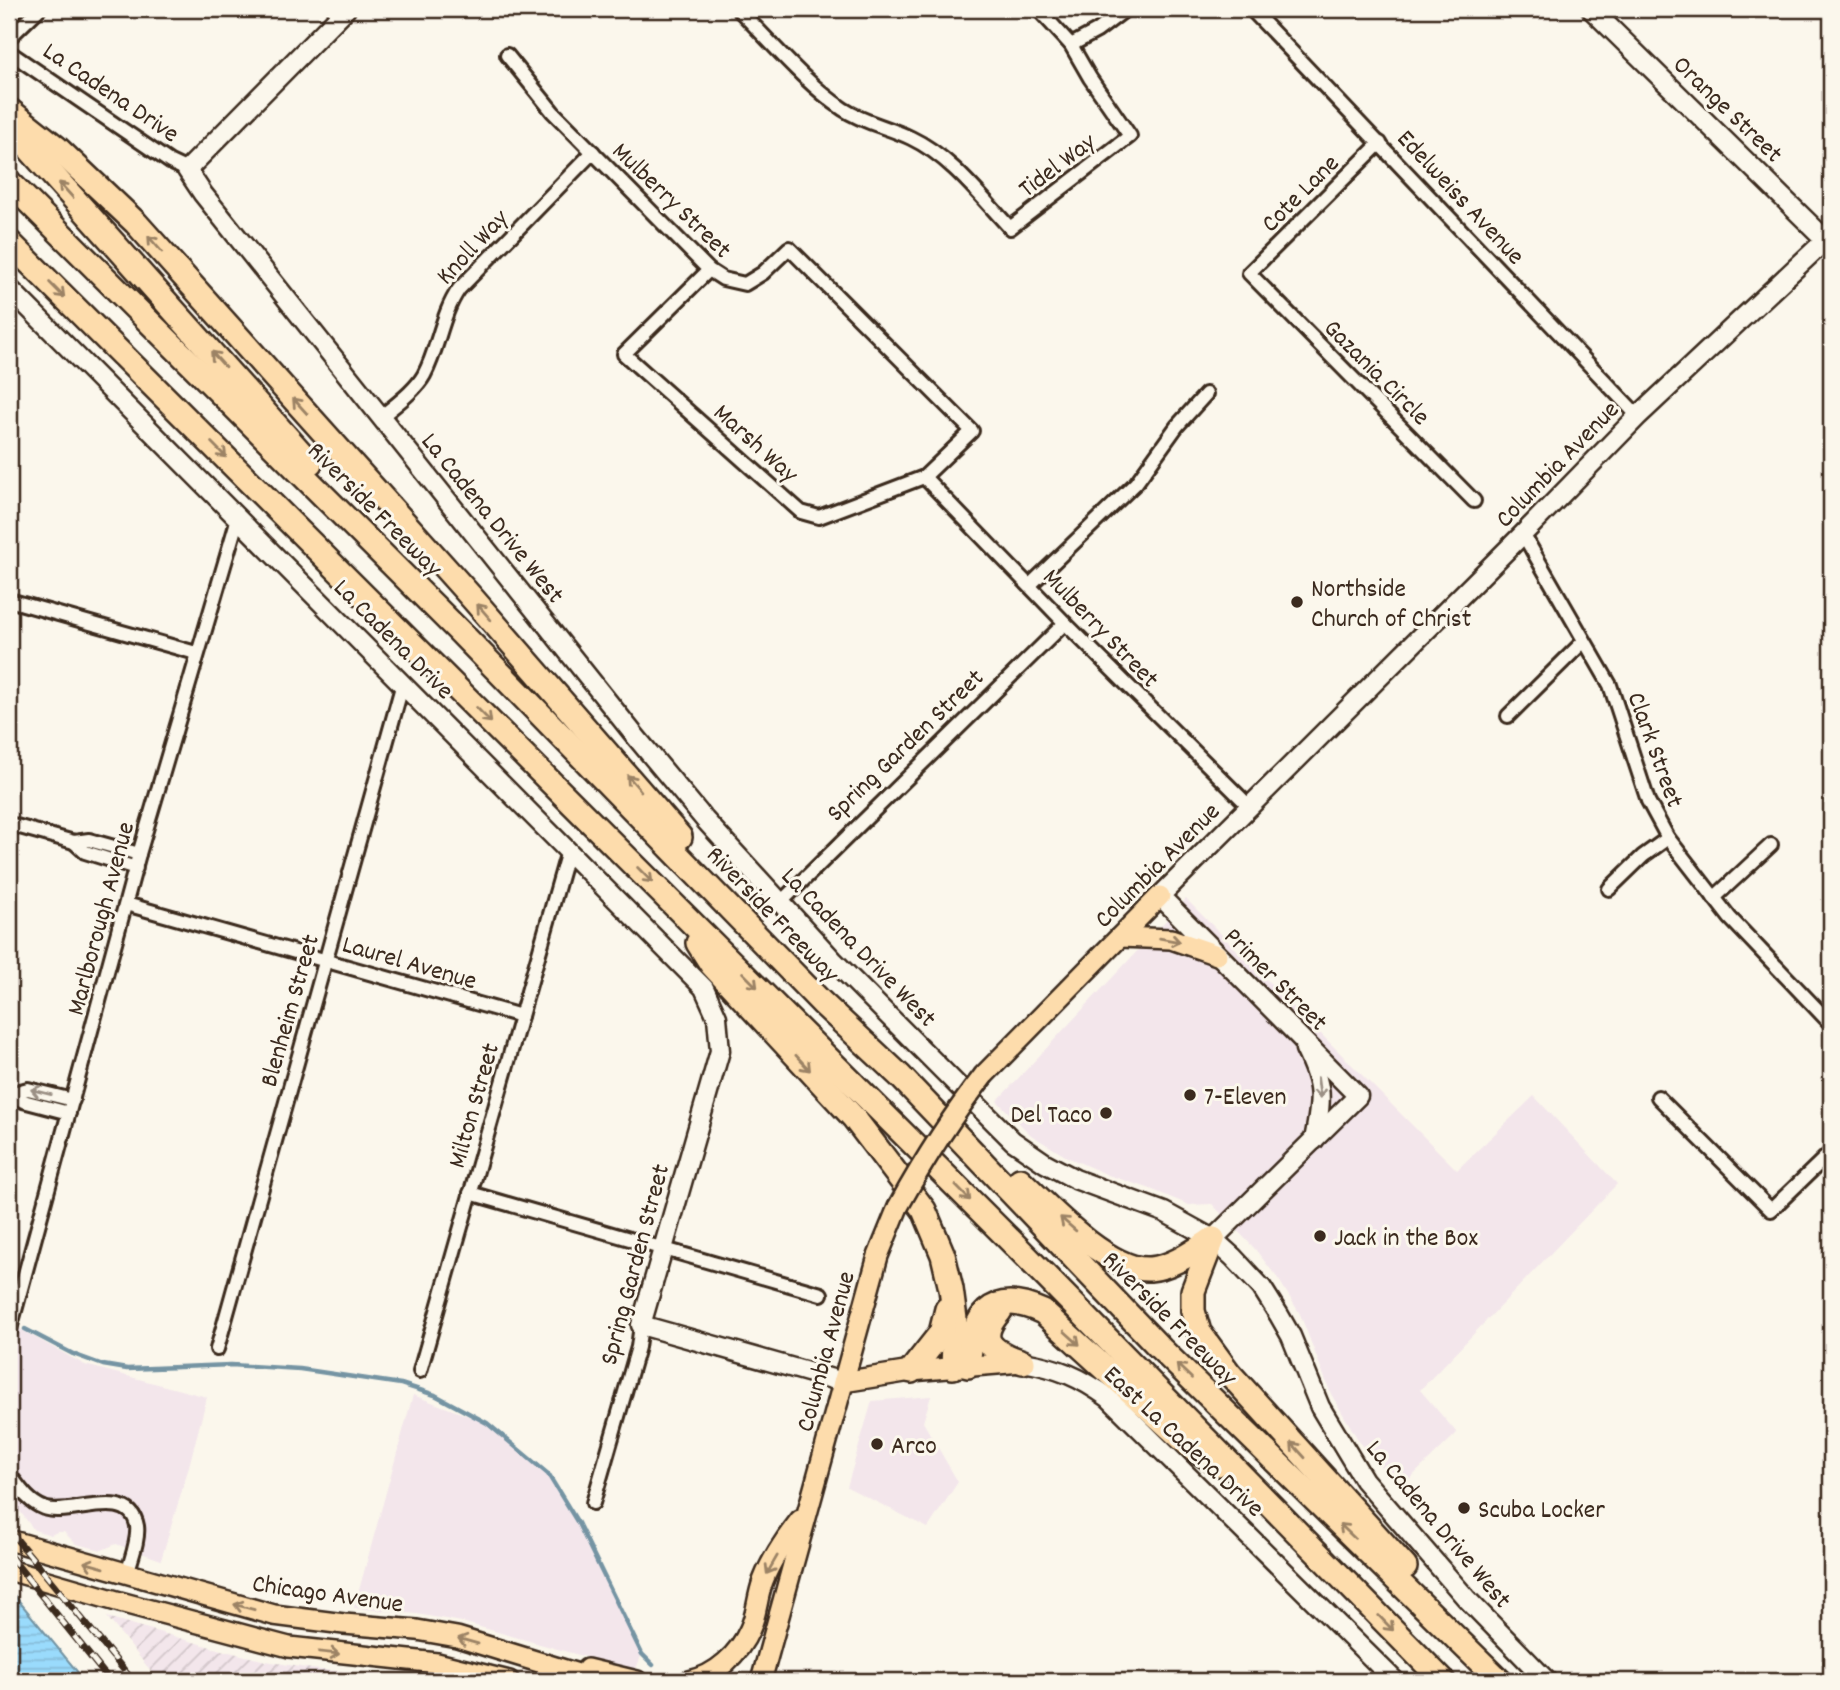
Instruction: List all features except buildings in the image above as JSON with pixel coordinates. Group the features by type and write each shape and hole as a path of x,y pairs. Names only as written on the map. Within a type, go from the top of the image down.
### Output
{"highway":[{"path":"9,110 57,148 136,223 473,599 822,1003"},
{"path":"9,126 458,630"},
{"name":"Riverside Freeway","path":"9,182 458,630 822,1003 900,1076 1161,1349 1500,1681"},
{"path":"9,242 667,897 1253,1486 1443,1681"},
{"path":"667,897 712,965 854,1118 924,1210 943,1255 951,1289 961,1366"},
{"path":"900,1076 933,1096 1042,1202 1115,1261 1136,1269 1152,1269 1171,1264 1213,1240"},
{"path":"1213,1240 1193,1290 1193,1311 1199,1332 1229,1373 1377,1538 1501,1665 1507,1681"},
{"path":"911,1371 941,1333 951,1289"},
{"path":"961,1366 979,1318 990,1308 1016,1303 1027,1304 1043,1312 1191,1446 1253,1486"},
{"path":"1016,1303 1000,1310 987,1331 994,1350 1023,1362"}],"main road":[{"path":"187,170 346,9"},
{"name":"Orange Street","path":"1591,9 1830,240"},
{"name":"La Cadena Drive West","path":"187,170 217,212 649,753 705,820 833,960 1013,1141 1075,1179 1146,1204 1213,1240 1262,1288 1291,1336 1325,1417 1364,1480 1466,1598 1547,1681"},
{"name":"Columbia Avenue","path":"761,1681 878,1256 898,1207 938,1137 984,1075 1160,896 1638,416 1830,240"},
{"name":"La Cadena Drive","path":"9,288 704,988 717,1017 720,1039"},
{"name":"Primer Street","path":"1160,896 1358,1096 1314,1140"},
{"path":"1120,937 1171,939 1217,956"},
{"name":"Spring Garden Street","path":"642,1325 717,1064 720,1039"},
{"path":"1213,1240 1314,1140 1321,1093 1319,1079 1301,1039"},
{"path":"642,1325 843,1382"},
{"name":"East La Cadena Drive","path":"843,1382 911,1371 1023,1362 1064,1371 1083,1380 1110,1398 1395,1681"},
{"path":"689,1681 701,1679 717,1670 737,1650 750,1629 763,1580 789,1535 809,1508"},
{"name":"Chicago Avenue","path":"9,1540 274,1615 344,1625 417,1630 457,1637 601,1681"},
{"name":"Chicago Avenue","path":"9,1570 289,1647 437,1663 509,1681"},
{"path":"120,1602 127,1575"},
{"path":"562,1668 584,1669 638,1681"}],"street":[{"path":"9,38 39,9"},
{"name":"Tidel Way","path":"738,9 824,94 857,118 912,138 931,150 960,174 1010,228 1130,136 1071,45"},
{"path":"1038,9 1071,45 1097,31 1126,9"},
{"name":"Edelweiss Avenue","path":"1251,9 1638,416"},
{"name":"La Cadena Drive","path":"9,52 170,162 187,170"},
{"name":"Mulberry Street","path":"507,55 553,113 709,270 723,279 745,284 763,273 789,248 972,431"},
{"name":"Cote Lane","path":"1249,273 1380,143"},
{"name":"Knoll Way","path":"381,417 423,378 448,304 459,289 593,152"},
{"name":"Marsh Way","path":"709,270 624,354 801,513 819,517 923,477 972,431"},
{"name":"Gazania Circle","path":"1249,273 1474,501"},
{"path":"1030,585 1136,483 1177,426 1206,394"},
{"name":"Mulberry Street","path":"923,477 1250,807"},
{"name":"Marlborough Avenue","path":"9,1333 139,854 238,517"},
{"name":"Clark Street","path":"1523,534 1610,685 1648,801 1668,838 1730,918 1831,1024"},
{"path":"9,600 196,653"},
{"name":"Spring Garden Street","path":"781,902 1065,623"},
{"path":"1508,716 1584,641"},
{"name":"Blenheim Street","path":"217,1349 403,683"},
{"path":"9,824 74,842 89,840 139,854"},
{"path":"1609,888 1643,856 1668,838"},
{"path":"74,842 85,852 136,868"},
{"path":"1714,898 1771,845"},
{"name":"Milton Street","path":"420,1371 568,851"},
{"name":"Laurel Avenue","path":"125,904 521,1016"},
{"path":"9,1094 28,1089 73,1100"},
{"path":"9,1094 23,1101 69,1114"},
{"path":"1658,1097 1771,1210 1831,1152"},
{"path":"470,1193 821,1294"},
{"name":"Spring Garden Street","path":"593,1503 642,1325"},
{"path":"9,1474 30,1501 45,1509 60,1511 107,1503 122,1508 131,1515 137,1525 127,1575"}],"shaded area":[{"path":"1186,899 1457,1170 1534,1096 1617,1184 1420,1390 1457,1433 1400,1488 1362,1446 1331,1394 1300,1314 1279,1280 1255,1249 1212,1204 1189,1205 1067,1157 1031,1135 997,1101"},
{"path":"9,1323 85,1365 207,1397 161,1560 116,1544 102,1550 76,1544 64,1532 51,1535 34,1530 9,1497"},
{"path":"413,1395 487,1423 548,1474 578,1523 642,1654 635,1671 462,1622 417,1614 354,1608"},
{"path":"931,1396 923,1422 958,1482 928,1528 847,1487 872,1401"},
{"path":"107,1617 266,1661 312,1669 424,1681 159,1681"}],"water":[{"path":"9,1589 85,1681 9,1681"}],"waterway":[{"path":"25,1329 73,1354 103,1365 127,1369 231,1365 300,1369 401,1384 435,1395 487,1423 548,1474 578,1523 642,1654 653,1665"}],"railway":[{"path":"9,1530 133,1681"},
{"path":"9,1555 110,1681"}],"place":[{"name":"Northside Church of Christ","path":"1297,602"},
{"name":"7-Eleven","path":"1190,1095"},
{"name":"Del Taco","path":"1106,1113"},
{"name":"Jack in the Box","path":"1320,1236"},
{"name":"Arco","path":"877,1444"},
{"name":"Scuba Locker","path":"1464,1508"}]}
